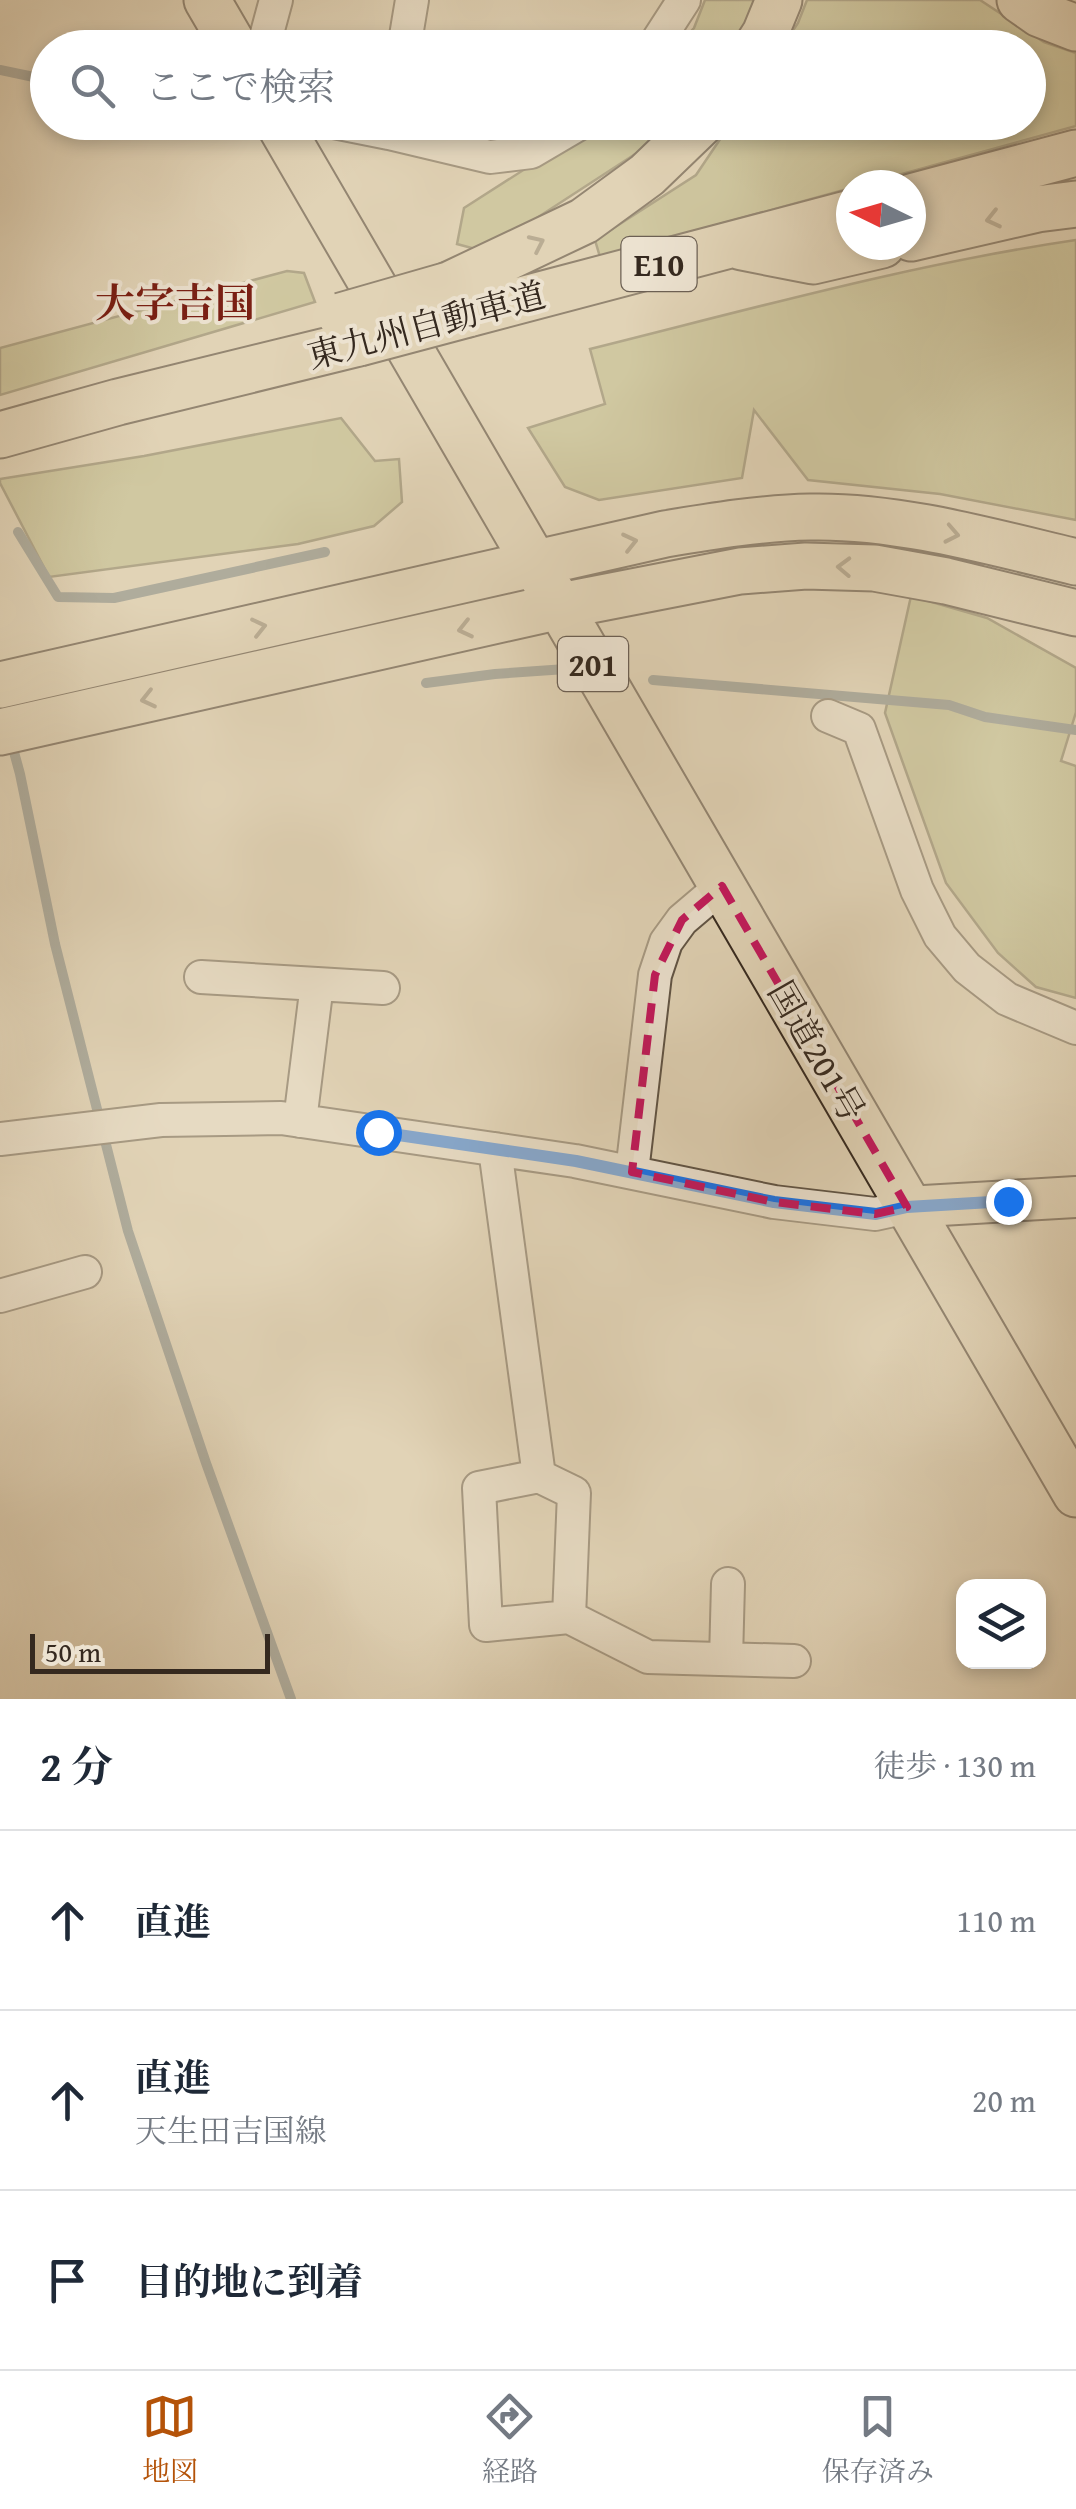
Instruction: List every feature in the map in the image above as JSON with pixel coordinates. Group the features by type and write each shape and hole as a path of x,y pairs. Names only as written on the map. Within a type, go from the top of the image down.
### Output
{"highway":[{"path":"207,0 224,30"},
{"path":"767,30 779,0"},
{"path":"1020,0 1040,14 1076,28"},
{"name":"国道201号","path":"288,140 1076,1494"},
{"path":"458,299 584,221 647,176 684,140"},
{"path":"926,193 1076,154"},
{"path":"926,235 1076,204"},
{"name":"東九州自動車道","path":"0,435 458,299 732,245 836,217"},
{"path":"732,245 812,261 836,256"},
{"path":"0,417 350,330"},
{"path":"14,682 665,534 740,522 813,517 880,521 1076,562"},
{"path":"560,606 740,570 806,566 874,568 1076,613"},
{"name":"201","path":"18,728 560,606"}],"main road":[{"path":"907,1207 1076,1197"}],"street":[{"path":"268,30 276,0"},
{"path":"407,30 412,0"},
{"path":"665,30 684,0"},
{"path":"431,140 490,157 531,152 551,140"},
{"path":"828,716 858,730 917,890 940,936 968,968 1007,999 1076,1028"},
{"path":"632,1172 655,975 666,942 682,920 722,886"},
{"path":"202,977 383,988"},
{"path":"300,1121 317,984"},
{"path":"0,1139 161,1120 281,1118 576,1161 774,1202 876,1214 907,1207"},
{"path":"495,1149 539,1476"},
{"path":"0,1296 85,1272"},
{"path":"568,1617 574,1493 539,1476 478,1488 486,1626 568,1617 648,1658 794,1661"},
{"path":"726,1659 728,1584"}],"highlighted area":[{"path":"722,886 907,1207 875,1214 774,1202 632,1172 655,975 682,920"}],"shaded area":[{"path":"705,0 760,0 747,30 694,28"},
{"path":"807,0 980,0 1026,30 793,30"},
{"path":"1046,43 1076,53 1076,126 1046,134"},
{"path":"570,140 657,140 509,236 479,250 457,244 464,208"},
{"path":"720,140 1025,140 916,170 836,170 836,192 600,257 595,240 696,175"},
{"path":"1076,240 1076,520 940,494 808,480 754,410 742,478 599,500 565,487 528,428 605,404 590,349 893,274"},
{"path":"287,271 304,273 315,302 0,395 0,348"},
{"path":"341,418 375,461 399,459 402,502 374,526 298,544 49,577 0,483 0,479"},
{"path":"911,596 987,618 1076,668 1076,712 1061,761 1076,766 1076,998 1036,987 998,953 946,883 885,713"}],"waterway":[{"path":"0,70 30,76"},
{"path":"18,532 58,597 114,598 325,552"},
{"path":"426,683 566,669"},
{"path":"653,680 949,705 985,717 1076,730"},
{"path":"11,741 55,944 128,1231 291,1699"}],"district":[{"name":"大字吉国","path":"175,302"}],"route":[{"path":"378,1132 576,1161 774,1202 876,1214 907,1207 1008,1201"}]}
